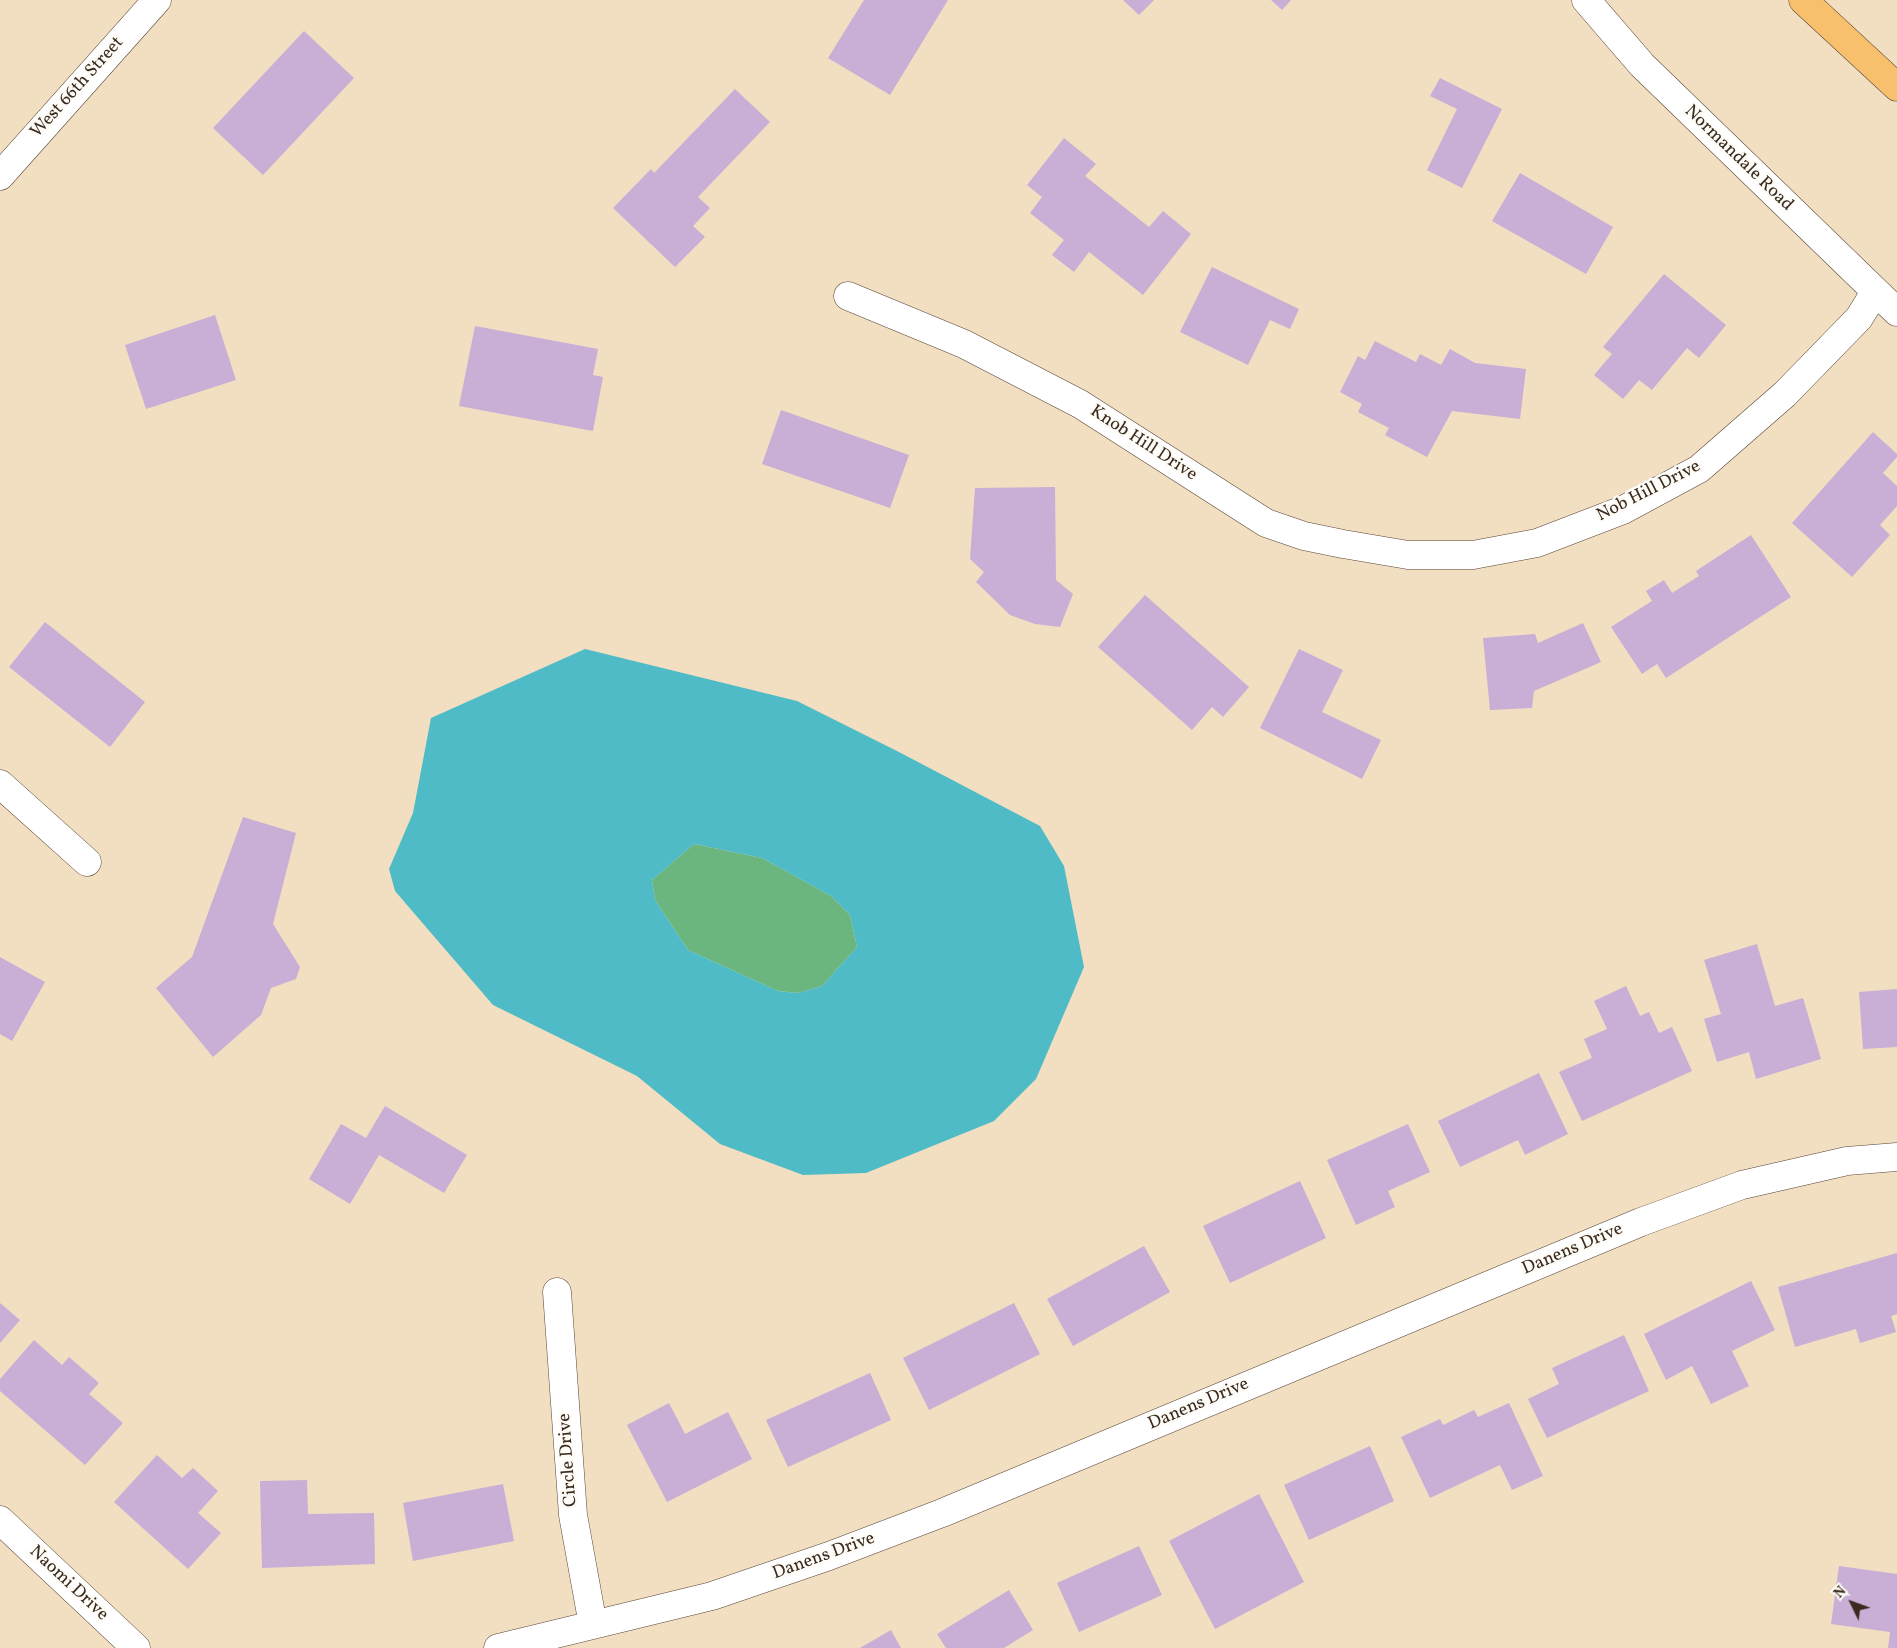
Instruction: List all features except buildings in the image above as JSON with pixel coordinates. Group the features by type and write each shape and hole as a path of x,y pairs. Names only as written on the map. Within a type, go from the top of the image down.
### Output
{"highway":[{"path":"1803,0 1897,87"}],"street":[{"name":"West 66th Street","path":"0,176 157,0"},
{"name":"Normandale Road","path":"1586,0 1642,65 1897,312"},
{"name":"Nob Hill Drive","path":"1446,555 1473,555 1537,543 1623,510 1699,469 1785,394 1859,318 1875,292"},
{"name":"Knob Hill Drive","path":"848,296 964,344 1080,404 1266,524 1304,536 1343,544 1408,555 1446,555"},
{"path":"0,784 87,862"},
{"name":"Danens Drive","path":"498,1648 712,1596 829,1556 942,1513 1641,1222 1742,1185 1847,1161 1897,1157"},
{"name":"Circle Drive","path":"558,1292 572,1516 593,1626"},
{"name":"Naomi Drive","path":"0,1520 136,1648"}],"green space":[{"path":"694,844 762,858 831,896 850,915 857,947 822,986 798,993 778,991 688,950 655,900 652,880"}],"water":[{"path":"585,649 797,701 1040,826 1064,866 1084,967 1036,1079 994,1121 866,1173 803,1175 720,1144 637,1076 493,1005 395,891 389,869 413,813 431,718","holes":["694,844 762,858 831,896 850,915 857,947 822,986 798,993 778,991 688,950 655,900 652,880"]}]}
